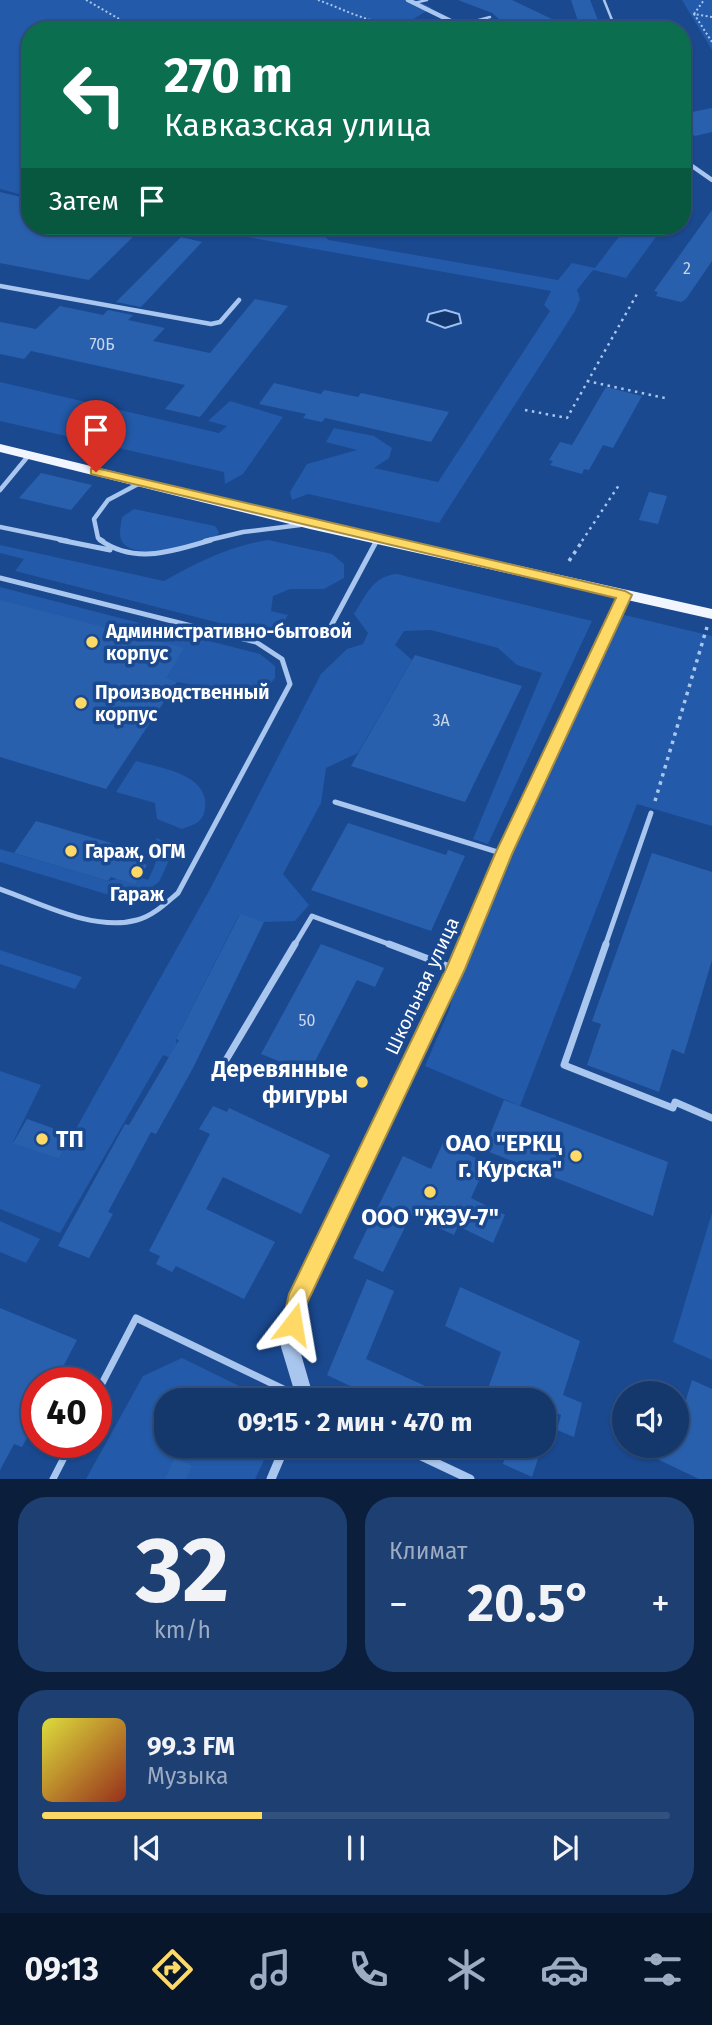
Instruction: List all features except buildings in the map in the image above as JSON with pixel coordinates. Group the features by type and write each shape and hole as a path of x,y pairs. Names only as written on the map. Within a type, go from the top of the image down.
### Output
{"main road":[{"path":"0,448 310,524 711,614"}],"street":[{"path":"408,0 452,21"},
{"path":"691,165 712,180"},
{"name":"Школьная улица","path":"302,1388 290,1347 296,1301 455,969 504,854 625,595"},
{"path":"271,1479 280,1458"},
{"path":"425,1458 470,1479"}],"lane":[{"path":"414,3 427,0"},
{"path":"604,0 612,21"},
{"path":"475,21 490,17"},
{"path":"0,286 212,324 220,322 239,300"},
{"path":"0,490 29,455"},
{"path":"120,552 99,538 94,519 108,500 140,483"},
{"path":"0,527 140,555 162,554 252,531 310,524"},
{"path":"331,626 377,539"},
{"path":"0,578 256,642 282,659 290,684 178,893 155,910 135,921 107,923 0,889"},
{"path":"335,802 504,854"},
{"path":"652,813 564,1065 673,1108 675,1102 712,1118"},
{"path":"226,1060 312,916 455,969"},
{"path":"111,1367 136,1318 280,1388"},
{"path":"53,1479 64,1458"}],"path":[{"path":"86,0 123,21"},
{"path":"318,0 380,21"},
{"path":"694,14 704,0"},
{"path":"415,13 418,21"},
{"path":"694,14 712,17"},
{"path":"694,14 712,42"},
{"path":"525,411 567,418 637,295"},
{"path":"587,381 665,398"},
{"path":"569,561 619,485"},
{"path":"652,813 711,614"}],"shaded area":[{"path":"0,0 415,0 432,8 410,21 21,21 21,195 0,189"},
{"path":"682,0 712,0 712,50"},
{"path":"236,235 323,235 329,240 558,280 572,263 595,268 620,235 657,235 626,278 593,270 577,290 580,299 575,311 439,523 308,494 292,500 290,492 307,464 357,450 326,442 334,428 374,436 392,448 389,458 374,468 438,482 550,311 544,305 551,291"},
{"path":"445,310 459,314 461,323 445,328 427,321 429,314"},
{"path":"0,382 219,433 227,426 208,421 230,401 283,417 243,474 225,484 224,472 0,421"},
{"path":"134,509 215,526 219,532 216,538 183,547 154,551 131,549 122,541 120,531 122,517"},
{"path":"268,540 332,554 344,564 344,578 324,589 290,589 273,596 271,611 288,615 275,637 15,571 24,559 0,553 0,545 164,581 214,556 240,546"},
{"path":"397,574 592,621 488,844 473,839 542,673 517,665 498,648 431,630 404,631 395,645 412,660 358,753 326,768 321,803 283,874 309,905 295,921 264,922 239,915 176,1039 179,1061 163,1055 60,1233 0,1209 0,1071 41,1085 13,1142 59,1159 209,891 321,674 347,649 363,644 368,633 354,614 376,583 382,578"},
{"path":"0,587 260,654 275,666 275,678 265,690 247,696 177,682 0,636"},
{"path":"616,613 712,636 712,826 637,804 520,1106 425,1066 450,1008 458,972"},
{"path":"136,761 182,774 192,780 204,797 205,809 200,820 182,829 157,819 155,803 116,792"},
{"path":"156,838 176,845 159,882 143,893 119,898 0,862 0,849 108,881 117,879 135,885 140,877 148,880 153,870 157,855"},
{"path":"0,950 82,977 75,989 0,964"},
{"path":"712,1213 712,1360 673,1342"},
{"path":"0,1221 40,1239 26,1263 0,1252"},
{"path":"182,1358 243,1388 154,1388 154,1458 265,1458 255,1479 86,1479 98,1458 112,1458 112,1432 143,1376"}],"place":[{"name":"Административно-бытовой корпус","path":"92,642"},
{"name":"Производственный корпус","path":"81,703"},
{"name":"Гараж, ОГМ","path":"71,851"},
{"name":"Гараж","path":"137,872"},
{"name":"Деревянные фигуры","path":"362,1082"},
{"name":"ТП","path":"42,1139"},
{"name":"ОАО \"ЕРКЦ г. Курска\"","path":"576,1156"},
{"name":"ООО \"ЖЭУ-7\"","path":"430,1192"}],"route":[{"path":"96,472 310,524 625,595 504,854 455,969 296,1301 293,1324"}]}
